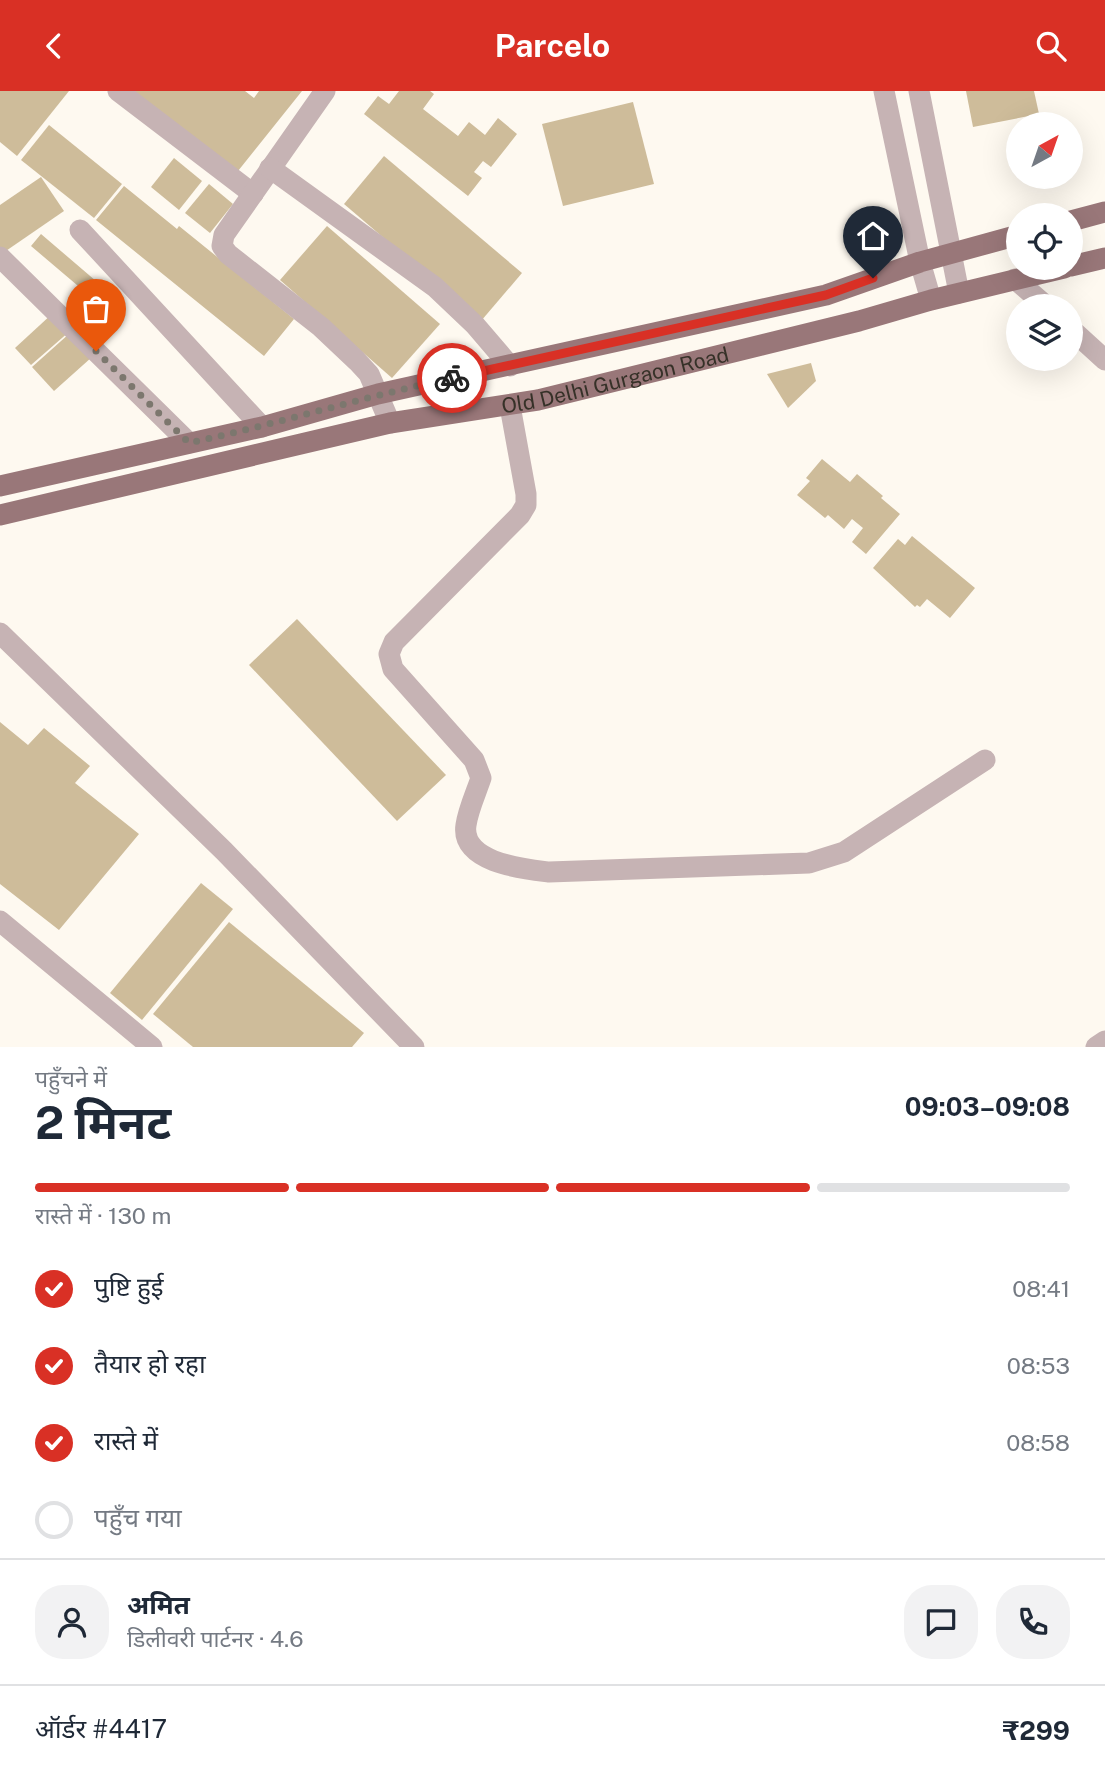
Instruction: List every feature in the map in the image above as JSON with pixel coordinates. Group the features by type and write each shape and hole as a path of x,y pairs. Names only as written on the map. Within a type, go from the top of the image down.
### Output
{"main road":[{"path":"1083,218 1105,212"},
{"name":"Old Delhi Gurgaon Road","path":"0,486 262,427 379,394 826,295 919,262 1006,238"},
{"path":"1083,263 1105,258"},
{"name":"Old Delhi Gurgaon Road","path":"0,515 390,423 510,406 859,321 1011,280"}],"street":[{"path":"118,91 253,194"},
{"path":"325,91 224,235 222,246 228,254 321,327 357,361 369,375 390,423"},
{"path":"884,91 919,262 931,300"},
{"path":"919,91 959,293"},
{"path":"270,168 435,287 475,325 510,366"},
{"path":"80,230 262,427"},
{"path":"0,257 189,443"},
{"path":"1016,280 1032,294"},
{"path":"1083,340 1105,360"},
{"path":"510,406 525,485 526,505 520,515 394,642 389,654 393,669 474,759 481,778 465,827 466,837 472,846 487,858 519,869 549,872 809,863 844,852 985,760"},
{"path":"0,633 224,851 414,1047"},
{"path":"0,921 152,1047"},
{"path":"1096,1047 1105,1041"}],"building":[{"path":"0,91 69,91 17,156 0,142"},
{"path":"128,91 245,91 254,98 259,91 302,91 234,176"},
{"path":"399,91 430,91 434,94 423,109 458,136 469,122 485,135 498,118 517,134 491,167 483,161 474,172 482,178 468,196 364,114 378,96 389,104"},
{"path":"966,91 1034,91 1039,112 1006,112 1006,120 973,127"},
{"path":"633,102 654,184 563,206 542,124"},
{"path":"49,125 122,184 94,218 21,160"},
{"path":"384,156 522,273 481,321 344,204"},
{"path":"174,158 202,181 179,210 151,187"},
{"path":"41,177 64,211 0,255 0,205"},
{"path":"209,184 233,204 210,233 185,213"},
{"path":"124,186 177,229 179,226 294,319 264,356 96,220"},
{"path":"327,226 440,324 392,378 280,280"},
{"path":"41,234 110,293 76,322 64,311 84,291 31,246"},
{"path":"53,313 70,331 31,365 15,348"},
{"path":"70,333 92,357 54,391 32,367"},
{"path":"811,363 816,381 788,408 767,374"},
{"path":"822,459 850,482 857,474 900,514 866,554 852,542 863,528 852,519 844,529 828,515 825,518 797,495 810,481 806,478"},
{"path":"912,536 975,588 950,618 927,599 920,607 915,607 873,568 898,539 905,545"},
{"path":"297,619 446,775 397,821 249,665"},
{"path":"0,722 28,745 44,728 90,766 75,783 139,834 59,930 0,884"},
{"path":"201,883 233,909 142,1020 110,993"},
{"path":"229,922 364,1033 352,1047 193,1047 153,1014"}],"way so far":[{"path":"96,351 189,443 452,378"}],"route":[{"path":"452,378 826,295 873,278"}]}
